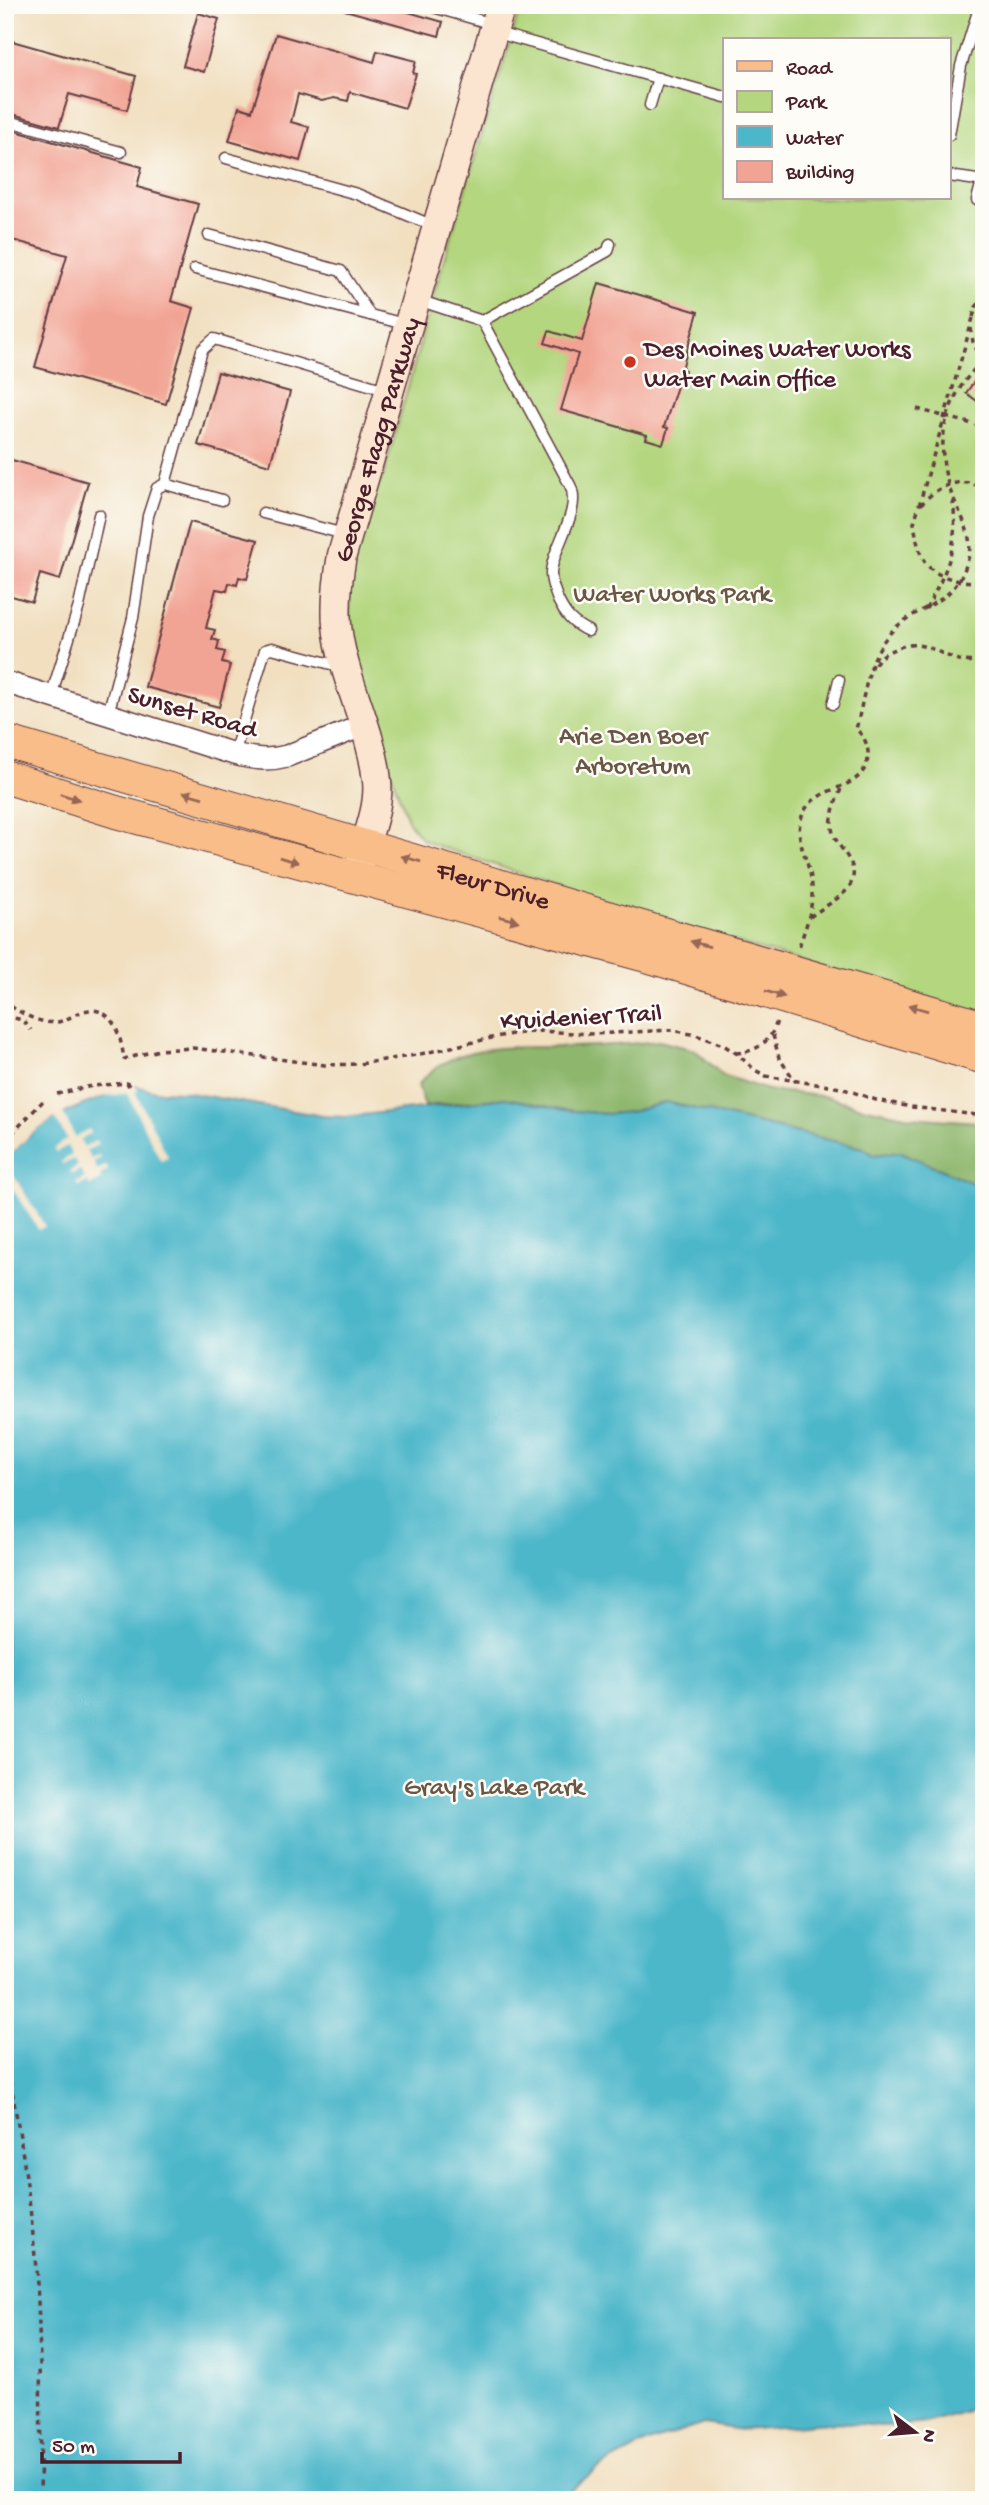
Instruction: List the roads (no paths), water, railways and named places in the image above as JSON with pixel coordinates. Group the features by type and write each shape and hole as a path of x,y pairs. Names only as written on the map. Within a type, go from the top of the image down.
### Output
{"main road":[{"name":"Fleur Drive","path":"5,741 984,1027"},
{"name":"Fleur Drive","path":"5,777 130,815 650,957 984,1058"}],"street":[{"name":"George Flagg Parkway","path":"356,878 378,784 337,626 336,585 389,391 497,21"},
{"name":"Sunset Road","path":"5,682 260,760 274,760 364,725"}],"lane":[{"path":"426,5 497,21 658,78 723,96"},
{"path":"950,129 961,66 980,5"},
{"path":"650,104 658,78"},
{"path":"5,120 121,152"},
{"path":"226,158 356,194 436,227"},
{"path":"950,176 983,181 976,200"},
{"path":"209,235 341,271 370,315"},
{"path":"195,269 370,315 412,312 482,321 608,251 610,244"},
{"path":"482,321 573,491 569,520 551,573 554,591 564,611 572,622 588,631"},
{"path":"165,484 202,351 214,339 389,391"},
{"path":"108,714 133,618 148,516 157,488 165,484 222,500"},
{"path":"263,513 348,535"},
{"path":"51,696 79,606 99,515"},
{"path":"234,754 265,650 272,648 348,669"},
{"path":"833,704 839,680"}],"water":[{"name":"Gray's Lake Park","path":"136,1086 323,1116 345,1117 506,1098 565,1110 607,1114 631,1112 666,1102 863,1148 874,1155 901,1152 984,1188 984,2399 966,2411 925,2423 905,2425 880,2426 841,2422 741,2430 704,2424 648,2442 598,2468 569,2491 566,2500 5,2500 5,1162 32,1134 48,1123 81,1105"}],"place":[{"name":"Des Moines Water Works Water Main Office","path":"630,362"}],"park label":[{"name":"Water Works Park","path":"672,592"},
{"name":"Arie Den Boer Arboretum","path":"633,749"}]}
